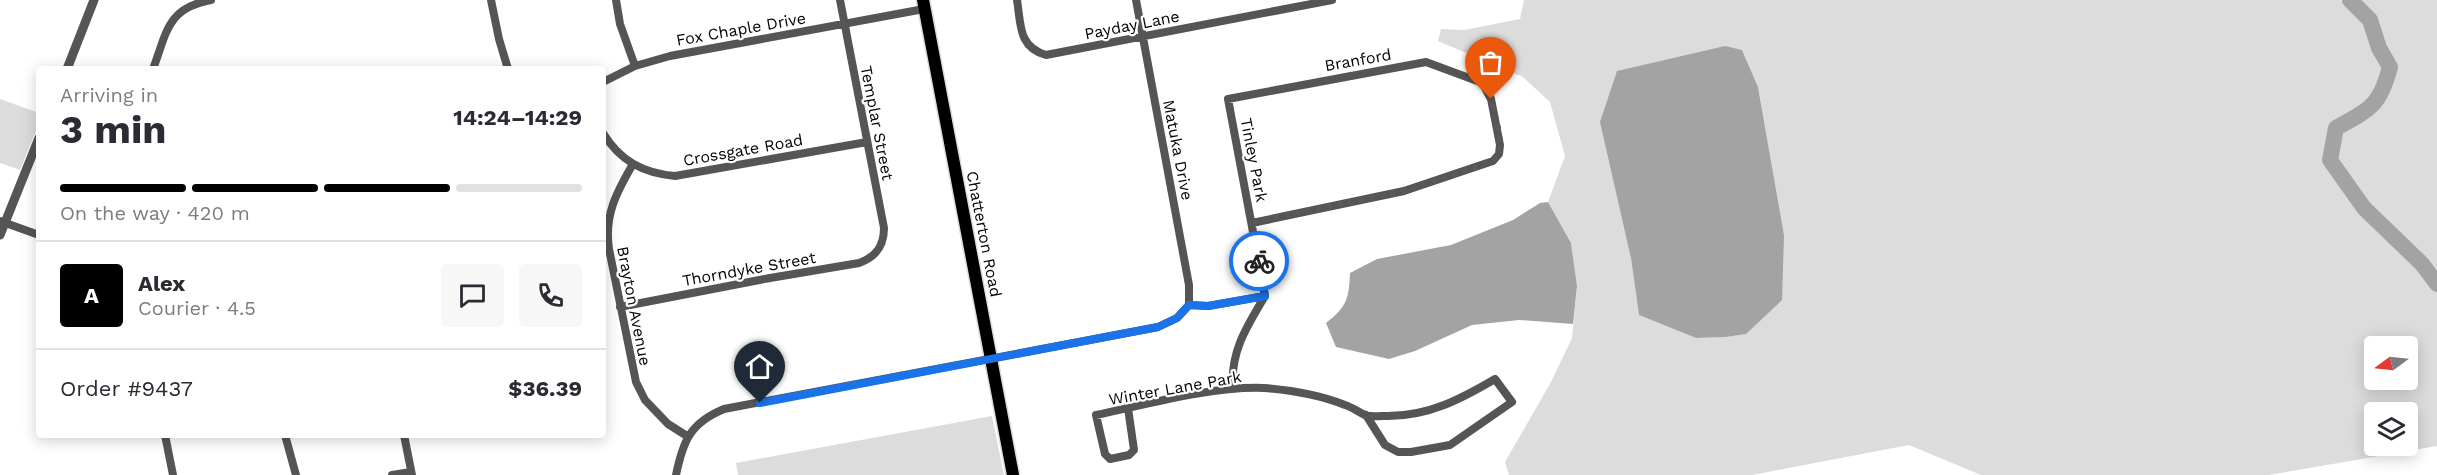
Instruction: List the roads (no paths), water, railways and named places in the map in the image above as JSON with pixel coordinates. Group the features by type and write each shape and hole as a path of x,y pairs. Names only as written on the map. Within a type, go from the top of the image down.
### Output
{"main road":[{"name":"Chatterton Road","path":"923,4 1013,475"}],"street":[{"path":"68,66 94,0"},
{"path":"154,66 167,32 178,13 191,5 211,0"},
{"path":"491,0 507,66"},
{"path":"615,0 625,40 635,66"},
{"name":"Templar Street","path":"840,0 884,228 879,250"},
{"name":"Payday Lane","path":"1017,0 1026,43 1033,50 1046,55 1332,0"},
{"name":"Matuka Drive","path":"1136,0 1189,285 1189,305"},
{"name":"Fox Chaple Drive","path":"606,80 635,66 670,56 844,24 923,4"},
{"name":"Branford","path":"1228,99 1426,62 1480,82 1487,90 1500,145 1499,154 1493,161 1404,191 1252,222"},
{"name":"Tinley Park","path":"1228,99 1265,296"},
{"name":"Crossgate Road","path":"606,137 618,153 633,164 653,173 675,176 867,142"},
{"path":"0,235 2,222 36,145"},
{"name":"Brayton Avenue","path":"633,164 611,205 608,217 608,240 632,369 645,400 668,424 687,436"},
{"path":"2,222 36,235"},
{"name":"Thorndyke Street","path":"620,308 859,263 870,258 879,250"},
{"path":"676,475 681,449 687,436 703,420 724,409 1158,327 1177,318 1189,305 1208,306 1265,296"},
{"path":"1233,388 1235,353 1265,296"},
{"name":"Winter Lane Park","path":"1128,408 1134,450 1129,455 1110,459 1105,454 1096,415 1128,408 1233,388 1267,388 1309,395 1342,403 1366,416 1399,416 1428,412 1466,396 1495,379 1512,402 1450,445 1411,452 1398,452 1385,446 1366,416"},
{"path":"166,438 173,475"},
{"path":"286,438 296,475"},
{"path":"392,475 412,473 405,438"}],"waterway":[{"path":"2350,0 2370,20 2379,48 2390,67 2382,90 2372,105 2336,128 2330,160 2364,208 2422,264 2437,284"}]}
